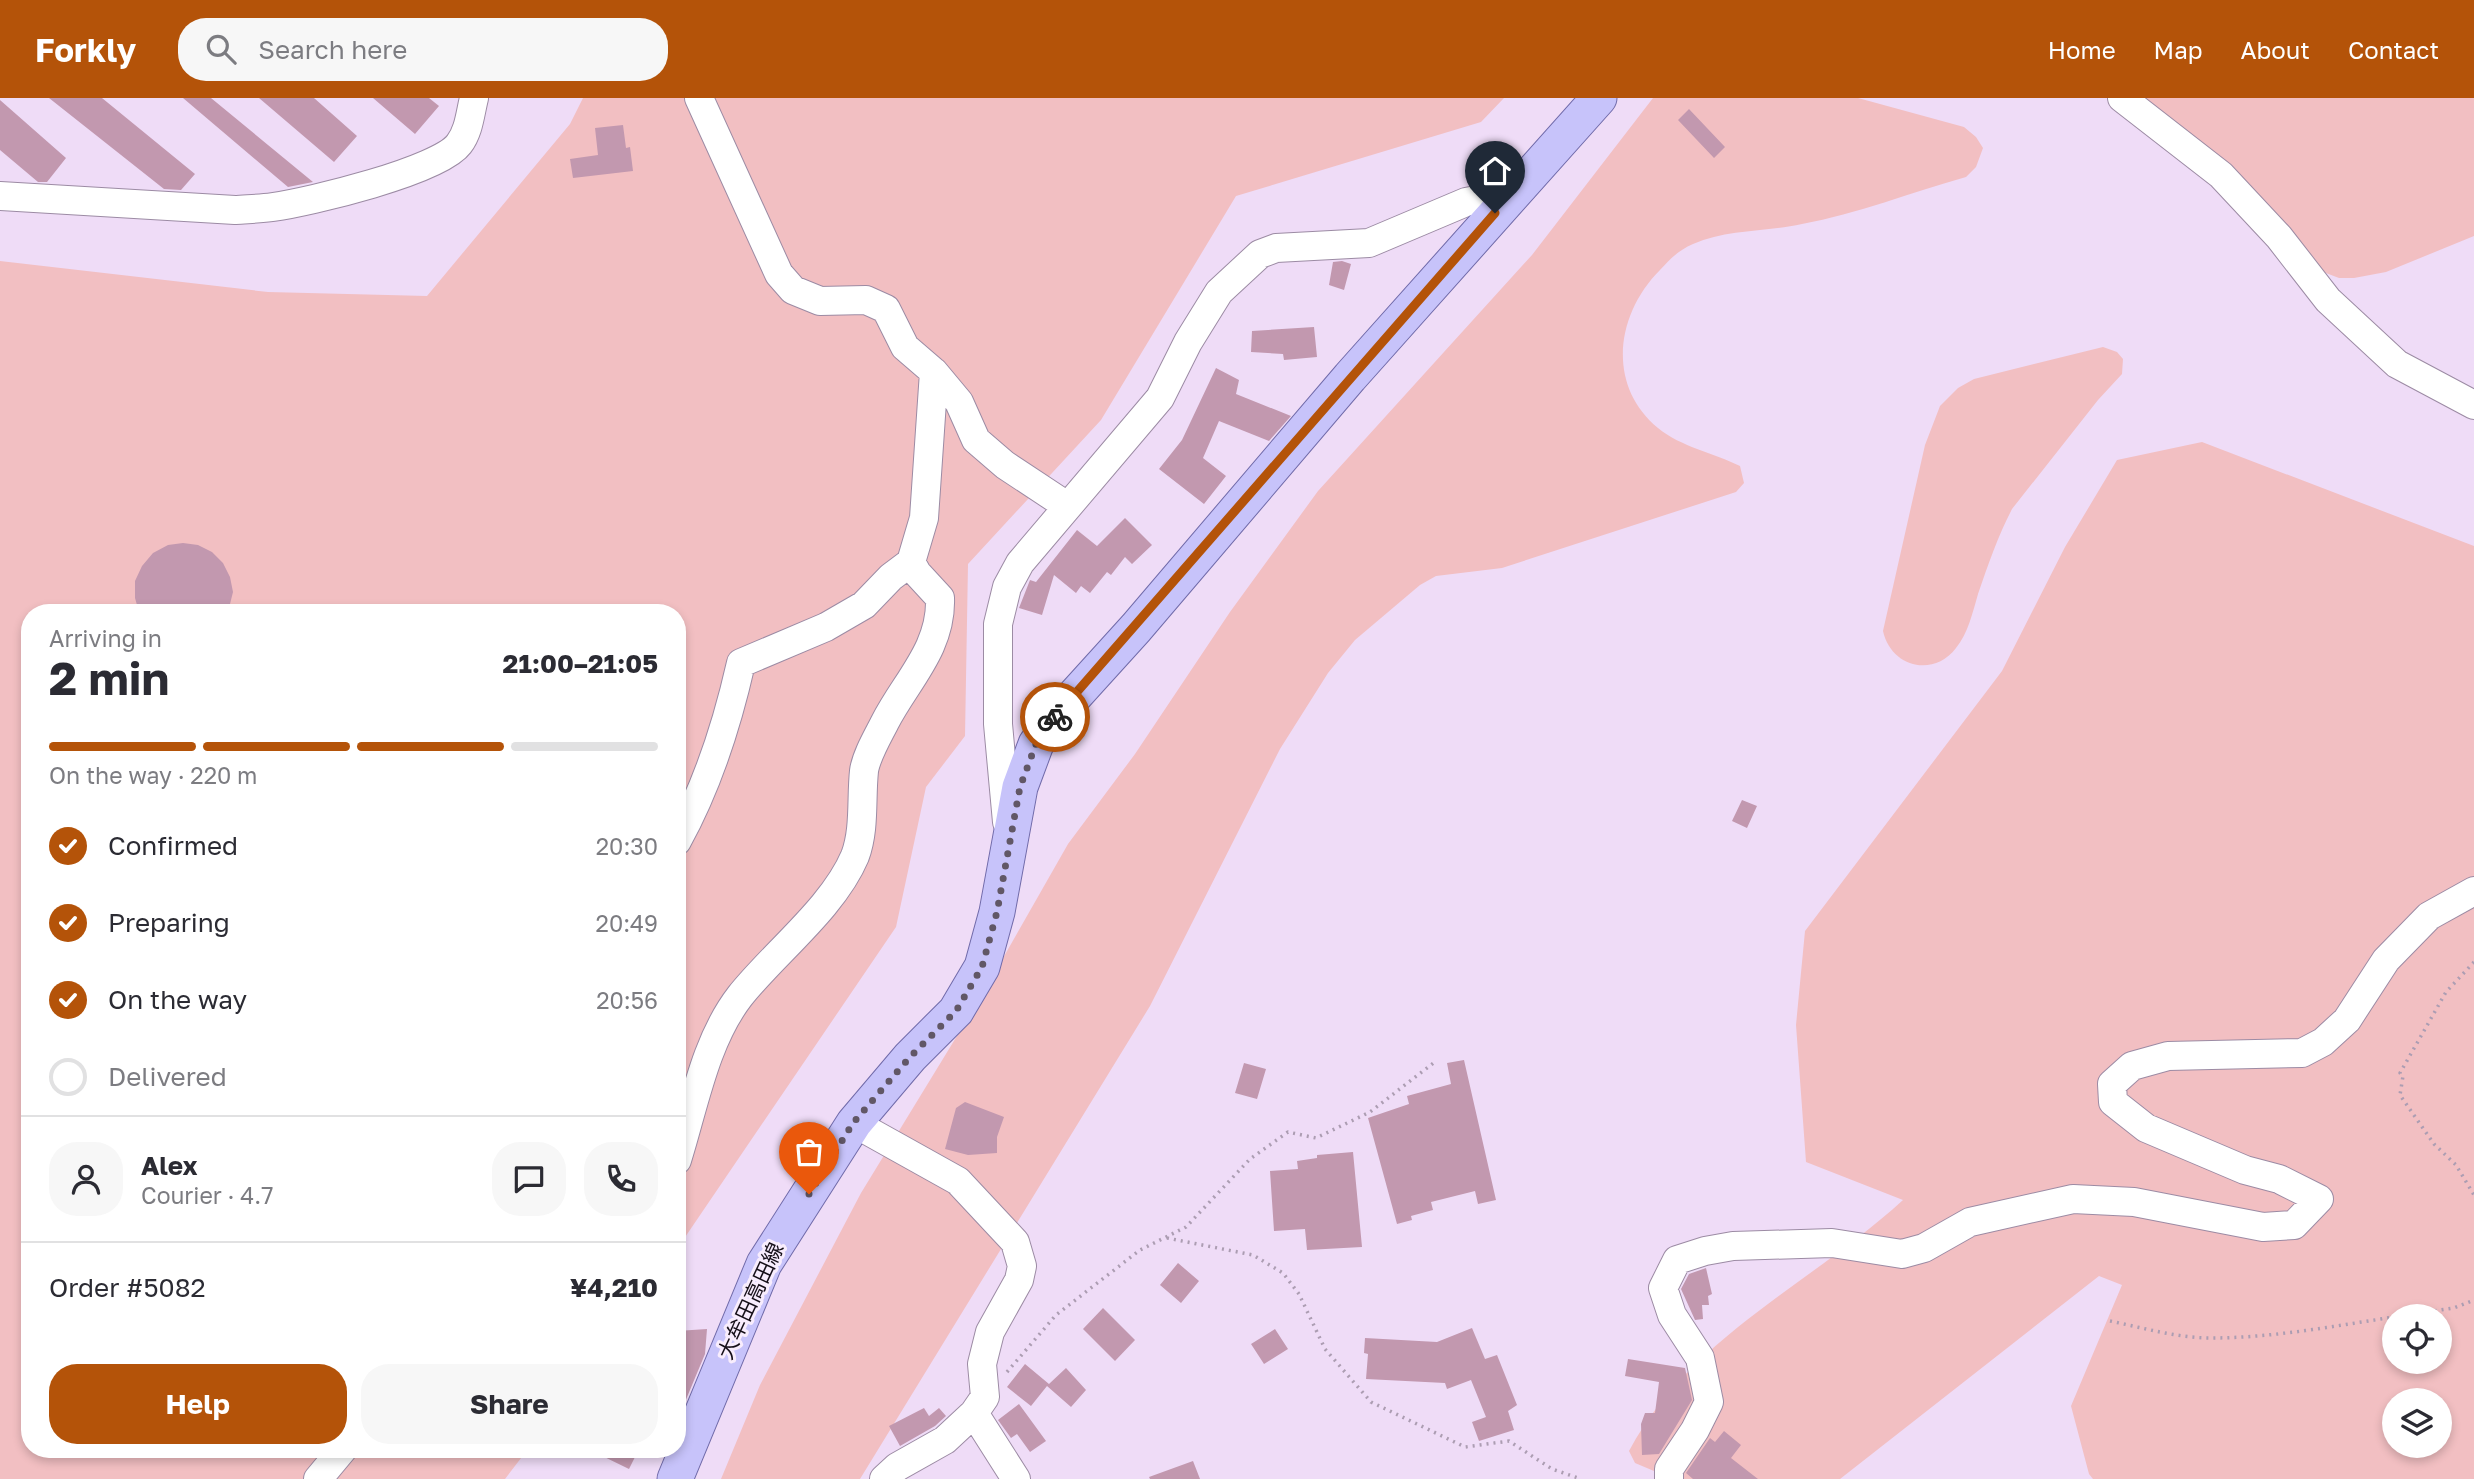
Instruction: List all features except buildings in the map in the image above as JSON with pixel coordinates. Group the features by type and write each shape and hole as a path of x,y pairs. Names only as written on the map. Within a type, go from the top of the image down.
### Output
{"main road":[{"name":"大牟田高田線","path":"686,1452 764,1264 853,1123 910,1057 956,1011 982,967 997,912 1020,787 1036,744 1058,714 1136,628 1350,377 1599,98"},
{"name":"大牟田高田線","path":"675,1479 684,1458"}],"street":[{"path":"0,196 235,210 271,208 305,201 436,162 463,139 474,98"},
{"path":"699,98 779,274 793,290 820,301 866,300 886,309 905,347 934,372 959,402 976,440 1004,465 1067,506"},
{"path":"2122,98 2221,175 2279,237 2328,300 2397,364 2474,405"},
{"path":"1010,840 999,724 998,624 1007,587 1020,563 1160,398 1188,342 1219,292 1260,254 1276,248 1369,243 1466,202 1513,193"},
{"path":"686,825 696,807 730,714 741,663 826,627 864,605 891,577 911,562 924,518 934,372"},
{"path":"686,1132 714,1043 739,998 831,894 855,856 862,820 864,768 885,722 928,655 941,612 940,598 917,573 911,562"},
{"path":"1669,1479 1669,1469 1695,1430 1709,1402 1700,1358 1672,1315 1663,1288 1678,1260 1733,1246 1832,1243 1902,1254 1924,1248 1970,1222 2012,1215 2073,1199 2134,1202 2263,1227 2294,1225 2319,1199 2279,1179 2245,1170 2146,1128 2113,1102 2112,1084 2132,1066 2168,1056 2302,1053 2323,1042 2347,1020 2386,960 2429,916 2474,891"},
{"path":"853,1123 958,1181 1015,1242 1023,1266 1019,1280 990,1332 982,1364 979,1405 1016,1479"},
{"path":"884,1479 897,1467 945,1440 979,1405"},
{"path":"318,1479 336,1458"}],"path":[{"path":"2474,962 2446,992 2400,1073 2403,1076 2400,1095 2434,1143 2456,1165 2474,1195"},
{"path":"979,1405 1056,1315 1140,1250 1186,1227 1250,1159 1288,1132 1316,1138 1370,1112 1436,1062"},
{"path":"1164,1238 1253,1255 1283,1273 1299,1294 1325,1349 1371,1402 1465,1447 1508,1441 1552,1469 1581,1479"},
{"path":"2452,1308 2474,1300"},
{"path":"2110,1321 2172,1335 2211,1338 2320,1328 2382,1319"}],"shaded area":[{"path":"583,98 1504,98 1481,122 1236,196 1101,420 968,564 965,736 926,787 896,927 686,1236 686,604 21,604 21,1458 521,1458 505,1479 0,1479 0,261 268,292 427,296 570,124"},
{"path":"1653,98 1858,98 1964,127 1976,137 1983,148 1976,167 1966,177 1823,220 1706,239 1683,249 1664,266 1645,288 1626,328 1624,371 1630,391 1641,411 1658,428 1687,445 1740,466 1744,483 1736,492 1502,568 1436,576 1420,585 1355,640 1328,673 1280,749 1150,1006 860,1479 721,1479 760,1385 861,1193 982,995 1068,844 1135,754 1230,612 1318,491 1532,255"},
{"path":"2134,98 2474,98 2474,236 2386,272 2354,278 2339,278 2297,262"},
{"path":"2103,347 2117,352 2123,359 2122,374 2098,400 2012,509 1964,636 1947,657 1936,663 1914,664 1904,660 1887,643 1883,631 1925,445 1940,406 1958,388 1974,379"},
{"path":"2202,442 2474,546 2474,1479 2093,1479 2089,1474 2071,1406 2122,1285 2099,1276 1840,1479 1673,1479 1635,1463 1629,1451 1655,1411 1685,1376 1718,1344 1903,1200 1806,1162 1796,1025 1805,931 2002,671 2065,547 2117,460"}],"way so far":[{"path":"809,1194 853,1123 910,1057 956,1011 982,967 997,912 1020,787 1036,744 1055,717"}],"route":[{"path":"1055,717 1136,628 1350,377 1495,213"}]}
